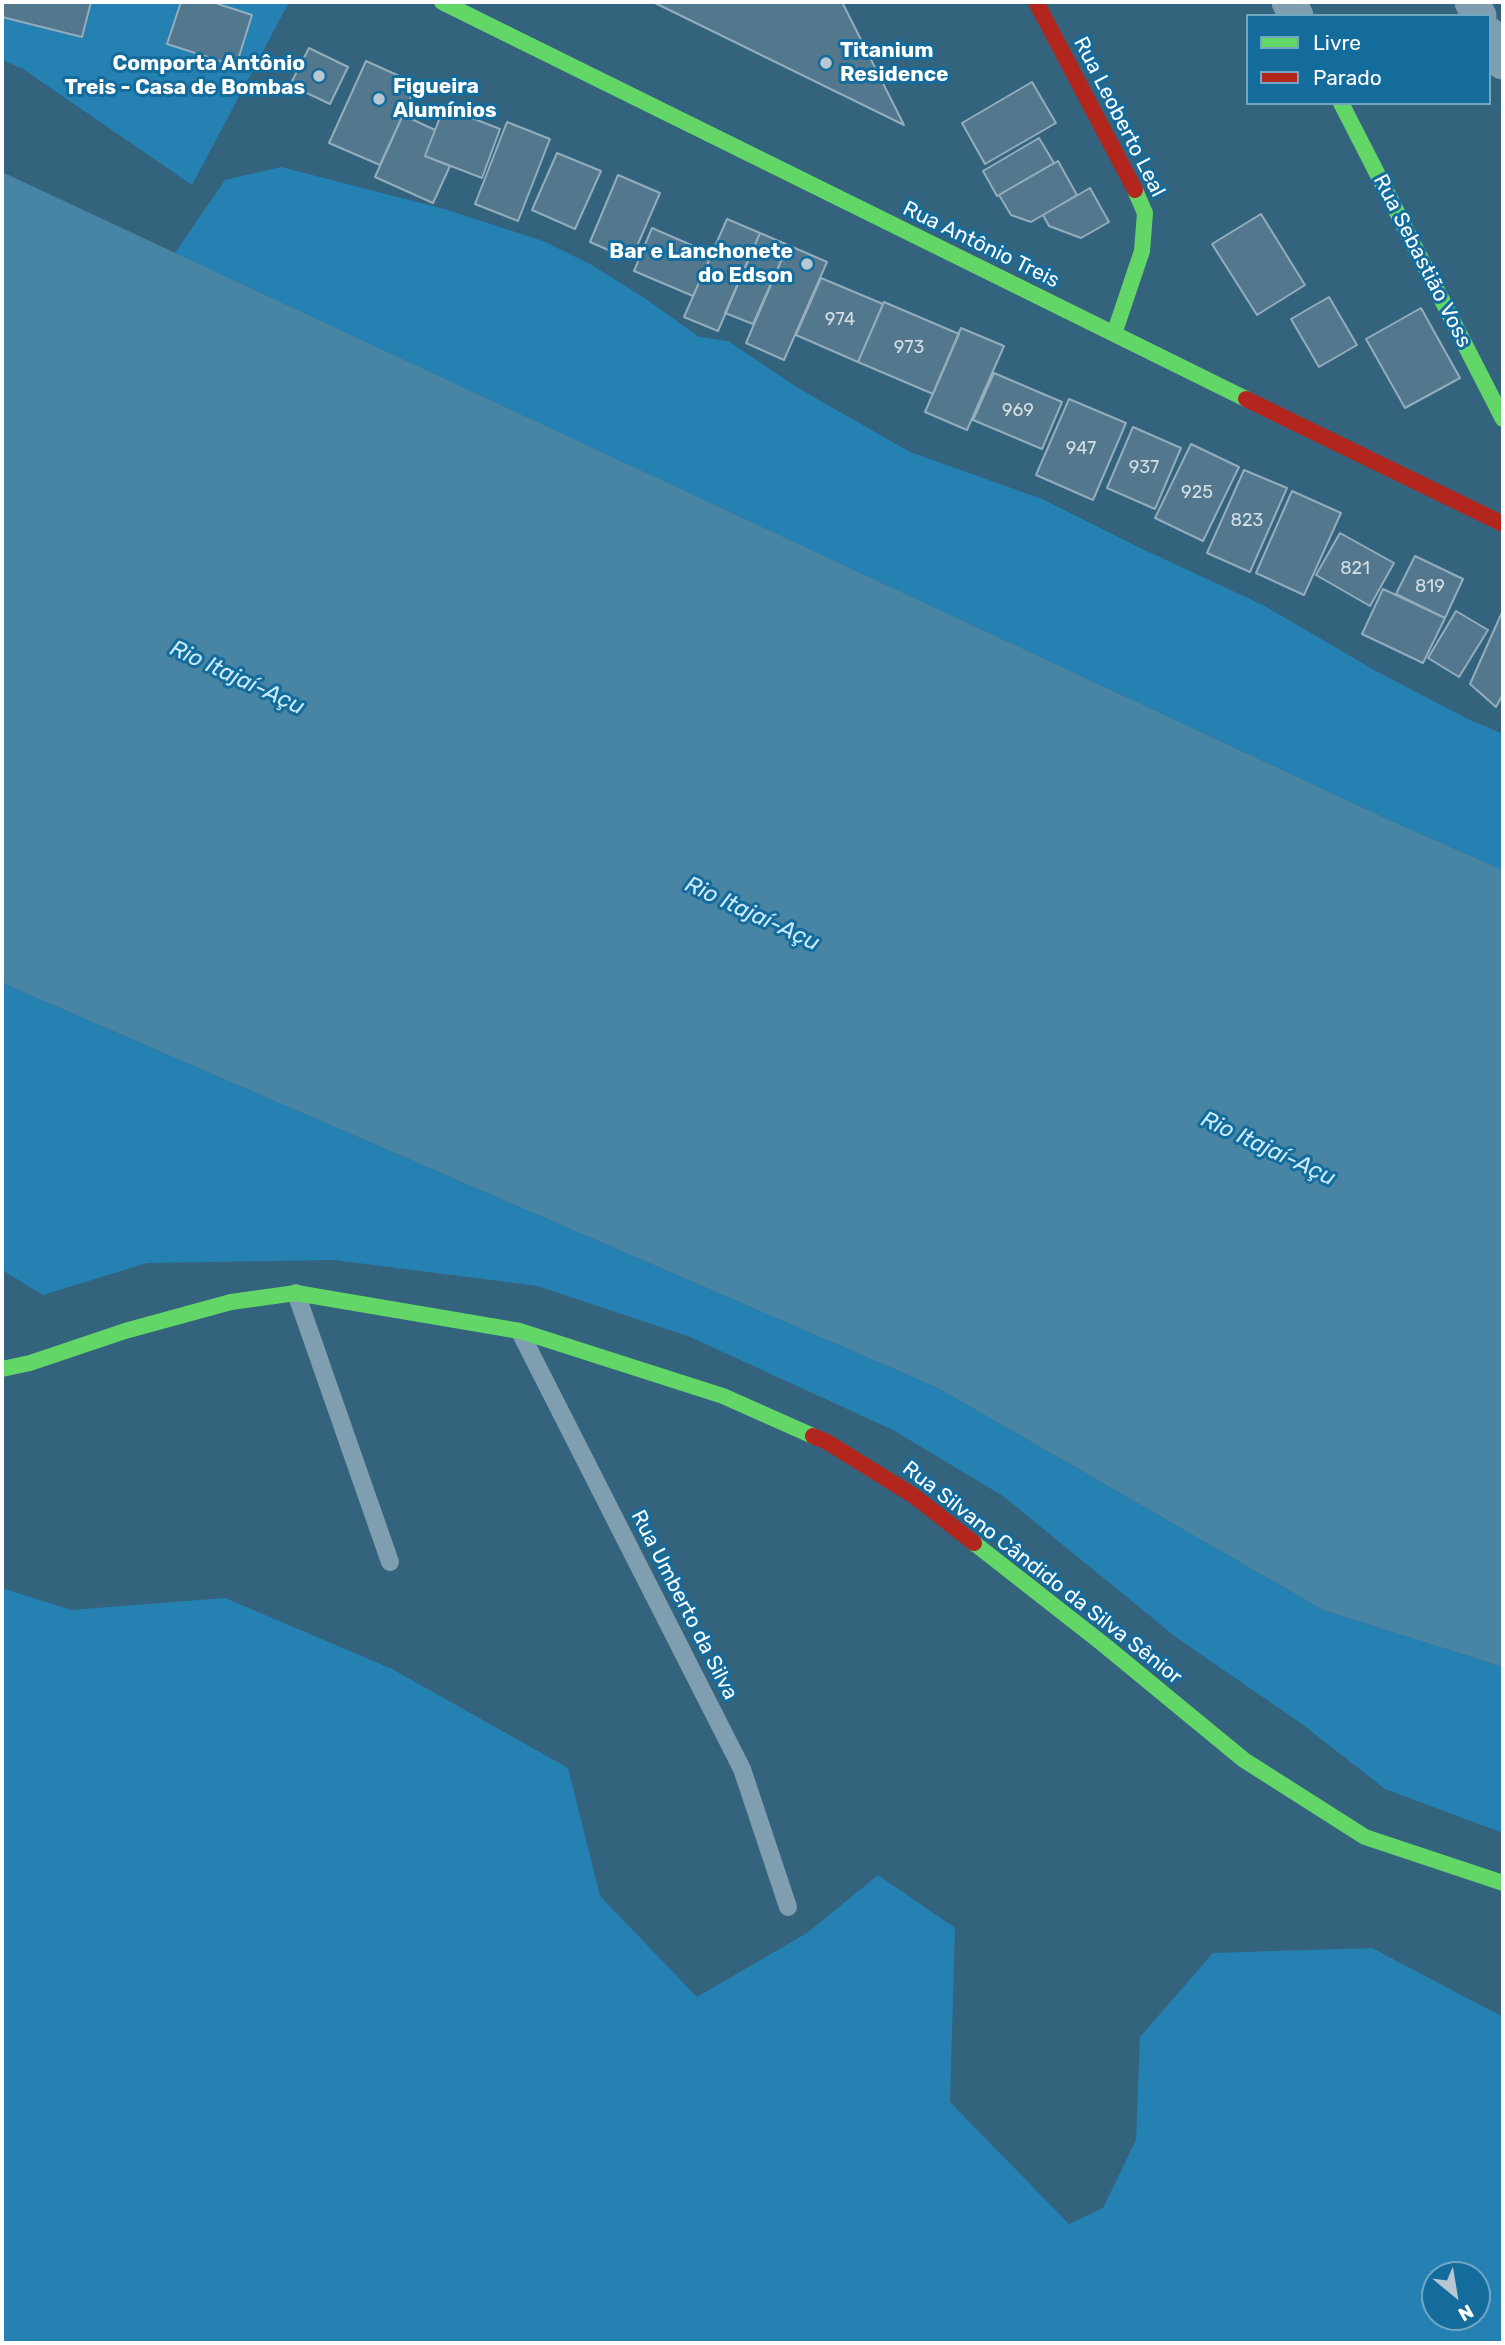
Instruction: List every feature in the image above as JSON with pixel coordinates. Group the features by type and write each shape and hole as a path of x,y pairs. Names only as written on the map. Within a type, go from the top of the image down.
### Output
{"main road":[{"name":"Rua Antônio Treis","path":"442,2 1503,524"},
{"name":"Rua Leoberto Leal","path":"1036,2 1131,179 1144,214 1142,251 1114,334"},
{"name":"Rua Sebastião Voss","path":"1342,105 1503,419"},
{"name":"Rua Silvano Cândido da Silva Sênior","path":"2,1369 231,1302 296,1293 520,1331 723,1396 827,1442 914,1496 1103,1644 1244,1760 1365,1837 1503,1883"}],"street":[{"path":"1491,39 1503,62"}],"lane":[{"path":"296,1293 390,1562"},
{"name":"Rua Umberto da Silva","path":"520,1331 742,1769 788,1907"}],"shaded area":[{"path":"2,2 288,4 192,185 23,69 2,60"},
{"path":"281,167 444,209 543,241 590,264 699,337 728,341 798,388 910,452 1042,499 1263,605 1374,670 1466,718 1503,734 1503,870 1398,824 175,253 225,180"},
{"path":"2,983 938,1388 1323,1610 1503,1667 1503,1833 1385,1789 1302,1724 1177,1638 1003,1496 893,1430 688,1336 538,1286 334,1260 147,1263 43,1295 2,1270"},
{"path":"2,1588 71,1610 225,1598 392,1669 568,1768 600,1896 697,1997 807,1933 878,1875 955,1928 950,2102 1069,2224 1103,2208 1136,2140 1140,2037 1213,1953 1372,1948 1503,2017 1503,2343 2,2343"}],"water":[{"name":"Rio Itajaí-Açu","path":"2,172 1398,824 1503,870 1503,1667 1323,1610 938,1388 2,983"}],"building":[{"path":"2,2 91,2 82,37 2,17"},
{"path":"181,2 212,2 252,15 236,66 167,44"},
{"name":"Titanium Residence","path":"653,2 842,2 904,125"},
{"name":"Comporta Antônio Treis - Casa de Bombas","path":"309,48 348,67 330,104 290,85"},
{"name":"Figueira Alumínios","path":"366,61 417,84 380,165 329,143"},
{"path":"1032,82 1056,123 985,164 962,123"},
{"path":"444,107 500,129 482,178 425,156"},
{"path":"403,115 435,130 425,156 450,166 433,203 375,177"},
{"path":"507,122 550,139 518,221 475,204"},
{"path":"1039,138 1054,163 997,196 983,171"},
{"path":"557,153 601,171 575,229 532,210"},
{"path":"1058,161 1077,195 1031,222 1011,215 999,195"},
{"path":"618,175 660,193 631,260 590,242"},
{"path":"1090,188 1109,222 1081,238 1049,226 1043,215"},
{"path":"1261,214 1305,285 1257,315 1212,244"},
{"path":"727,219 760,233 718,331 684,317"},
{"path":"652,228 712,254 693,296 634,271"},
{"path":"760,233 788,245 753,324 725,313"},
{"path":"788,245 827,262 784,360 746,343"},
{"path":"821,278 883,304 858,362 796,335"},
{"path":"1329,297 1357,345 1319,367 1291,319"},
{"path":"884,302 959,334 933,394 858,362"},
{"path":"1421,308 1460,378 1405,408 1366,339"},
{"path":"961,328 1004,346 967,430 925,412"},
{"path":"994,373 1062,402 1042,449 973,420"},
{"path":"1069,399 1126,423 1093,500 1036,475"},
{"path":"1133,427 1181,448 1155,509 1107,488"},
{"path":"1191,444 1239,467 1203,541 1155,518"},
{"path":"1244,470 1287,488 1250,572 1207,553"},
{"path":"1292,491 1341,513 1304,595 1256,573"},
{"path":"1340,533 1394,563 1370,606 1316,575"},
{"path":"1415,556 1463,579 1445,618 1396,594"},
{"path":"1383,589 1445,618 1423,663 1362,634"},
{"path":"1503,610 1503,694 1496,707 1470,684"},
{"path":"1456,611 1488,630 1459,677 1428,658"}],"traffic: fast":[{"path":"442,2 1246,399"},
{"path":"1342,105 1503,419"},
{"path":"1114,334 1142,251 1145,213 1135,190"},
{"path":"2,1369 30,1363 125,1331 231,1302 296,1293 520,1331 723,1396 813,1436"},
{"path":"974,1543 1244,1760 1365,1837 1503,1883"}],"traffic: jam":[{"path":"1036,2 1135,190"},
{"path":"1246,399 1503,524"},
{"path":"813,1436 914,1496 974,1543"}],"place":[{"name":"Titanium Residence","path":"826,63"},
{"name":"Comporta Antônio Treis - Casa de Bombas","path":"319,76"},
{"name":"Figueira Alumínios","path":"379,99"},
{"name":"Bar e Lanchonete do Edson","path":"807,264"}]}
